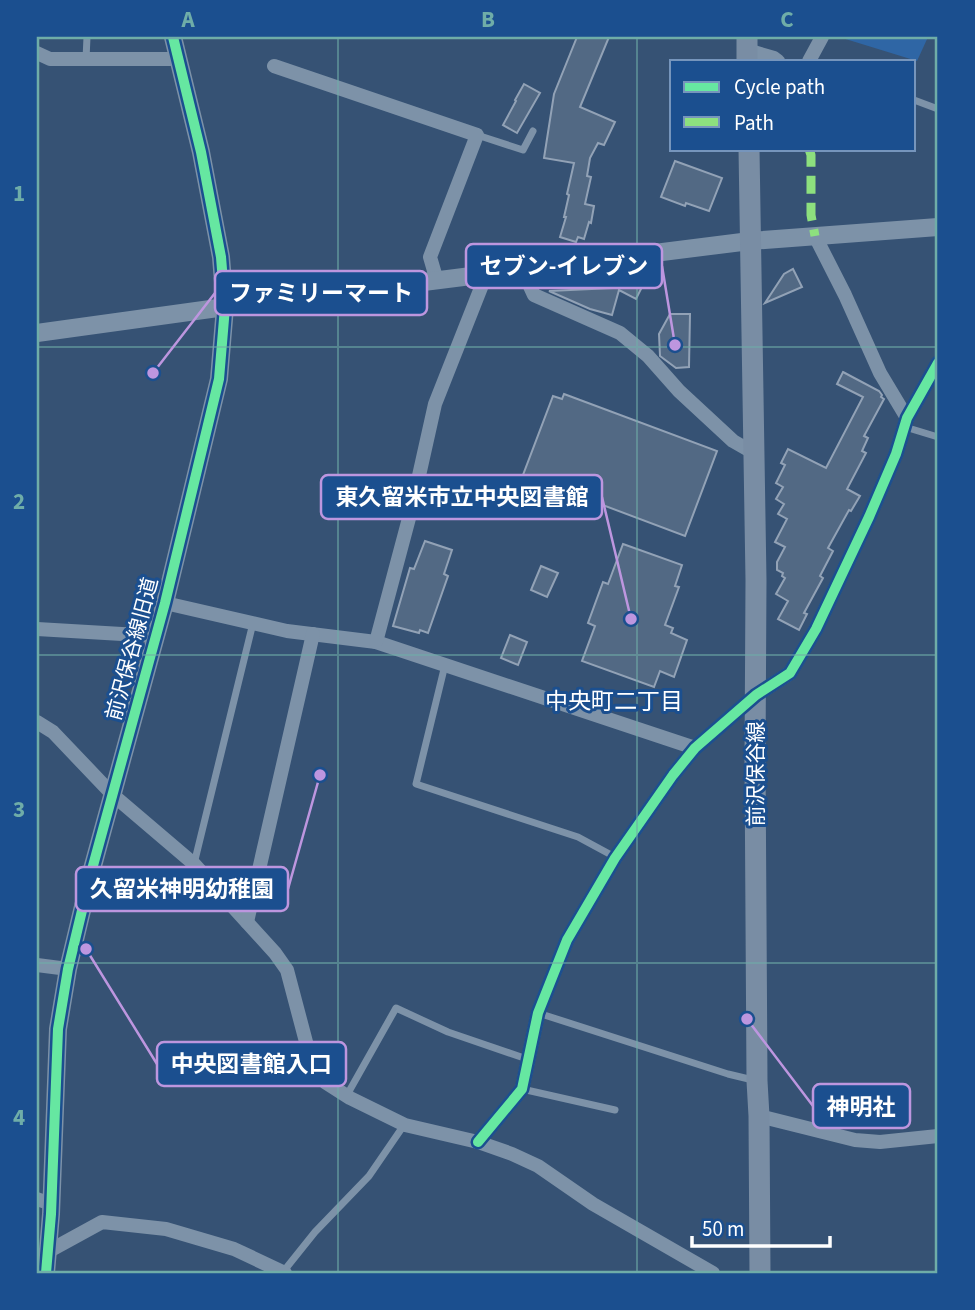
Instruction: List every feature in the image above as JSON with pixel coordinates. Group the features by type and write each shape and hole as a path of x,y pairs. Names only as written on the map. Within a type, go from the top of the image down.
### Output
{"main road":[{"name":"前沢保谷線","path":"749,150 760,1273"}],"street":[{"name":"前沢保谷線旧道","path":"46,1273 48,1251 44,1201 58,1029 68,969 88,885 165,603 219,379 225,307 221,257 201,152 173,37"},
{"path":"810,60 822,37"},
{"path":"747,45 777,60"},
{"path":"37,54 50,59 179,59"},
{"path":"274,66 477,135 430,257 438,281"},
{"path":"37,333 750,241 938,227"},
{"path":"815,236 906,423"},
{"path":"523,271 534,295 620,332 733,440 754,453"},
{"path":"376,642 412,507 435,404 486,275"},
{"path":"478,1142 522,1089 538,1013 567,940 615,858 695,748 756,695 790,673 816,629 869,517 906,423 938,363"},
{"path":"165,603 287,631 376,642 695,748"},
{"path":"37,628 156,636"},
{"path":"247,922 313,635"},
{"path":"37,722 53,732 113,795 194,864 275,953 287,970 310,1057 325,1082 346,1096 405,1125 512,1153 538,1166 593,1204 713,1273"},
{"path":"37,965 68,969"},
{"path":"760,1116 855,1140 880,1142 937,1133"},
{"path":"48,1251 102,1222 166,1229 234,1249 284,1273"}],"lane":[{"path":"86,59 87,37"},
{"path":"916,101 938,109"},
{"path":"477,135 523,150 533,131"},
{"path":"906,423 938,437"},
{"path":"194,864 253,624"},
{"path":"445,665 416,784 578,837 615,858"},
{"path":"346,1096 396,1007 448,1032 527,1059"},
{"path":"538,1013 757,1081"},
{"path":"522,1089 615,1110"},
{"path":"284,1273 315,1232 369,1176 405,1125"}],"shaded area":[{"path":"839,37 928,37 917,61"}],"building":[{"path":"577,37 609,37 580,107 615,122 604,145 598,143 590,158 587,176 591,177 585,204 594,206 584,239 578,237 576,242 560,237 566,217 567,194 574,163 544,158 554,94"},
{"path":"524,84 540,93 517,133 503,125"},
{"path":"675,161 722,178 709,211 661,197"},
{"path":"793,269 802,287 765,303 784,274"},
{"path":"602,281 644,283 636,299 619,290 612,315 590,309 549,291 615,288"},
{"path":"670,314 690,314 689,367 676,368 660,356 659,334"},
{"path":"843,372 879,391 884,399 864,436 868,438 862,451 866,453 847,489 860,496 828,548 833,551 820,576 823,578 804,613 807,614 799,630 778,619 788,601 776,594 785,578 783,573 777,570 777,562 785,547 775,542 787,519 778,514 784,504 776,499 783,487 776,483 785,465 781,463 788,449 826,468 863,397 837,384"},
{"path":"564,394 717,451 685,536 523,475 553,396 562,399"},
{"path":"425,541 452,550 444,574 448,576 428,633 420,630 419,633 393,626 410,568 414,569"},
{"path":"623,544 682,565 675,586 679,587 665,625 673,628 671,633 687,640 674,677 660,671 654,687 582,661 595,626 588,623 603,582 608,584"},
{"path":"541,566 558,573 547,597 531,590"},
{"path":"510,635 527,642 518,665 501,658"}],"marked path":[{"path":"809,150 811,215 815,236"}],"cycle path":[{"path":"46,1273 58,1029 68,969 91,873 165,603 219,379 225,307 221,257 201,152 173,37"},
{"path":"478,1142 522,1089 538,1013 567,940 615,858 695,748 756,695 790,673 816,629 869,517 896,454 907,418 938,363"}],"place":[{"name":"セブン-イレブン","path":"675,345"},
{"name":"ファミリーマート","path":"153,373"},
{"name":"東久留米市立中央図書館","path":"631,619"},
{"name":"久留米神明幼稚園","path":"320,775"},
{"name":"中央図書館入口","path":"86,949"},
{"name":"神明社","path":"747,1019"}],"district":[{"name":"中央町二丁目","path":"614,701"}]}
